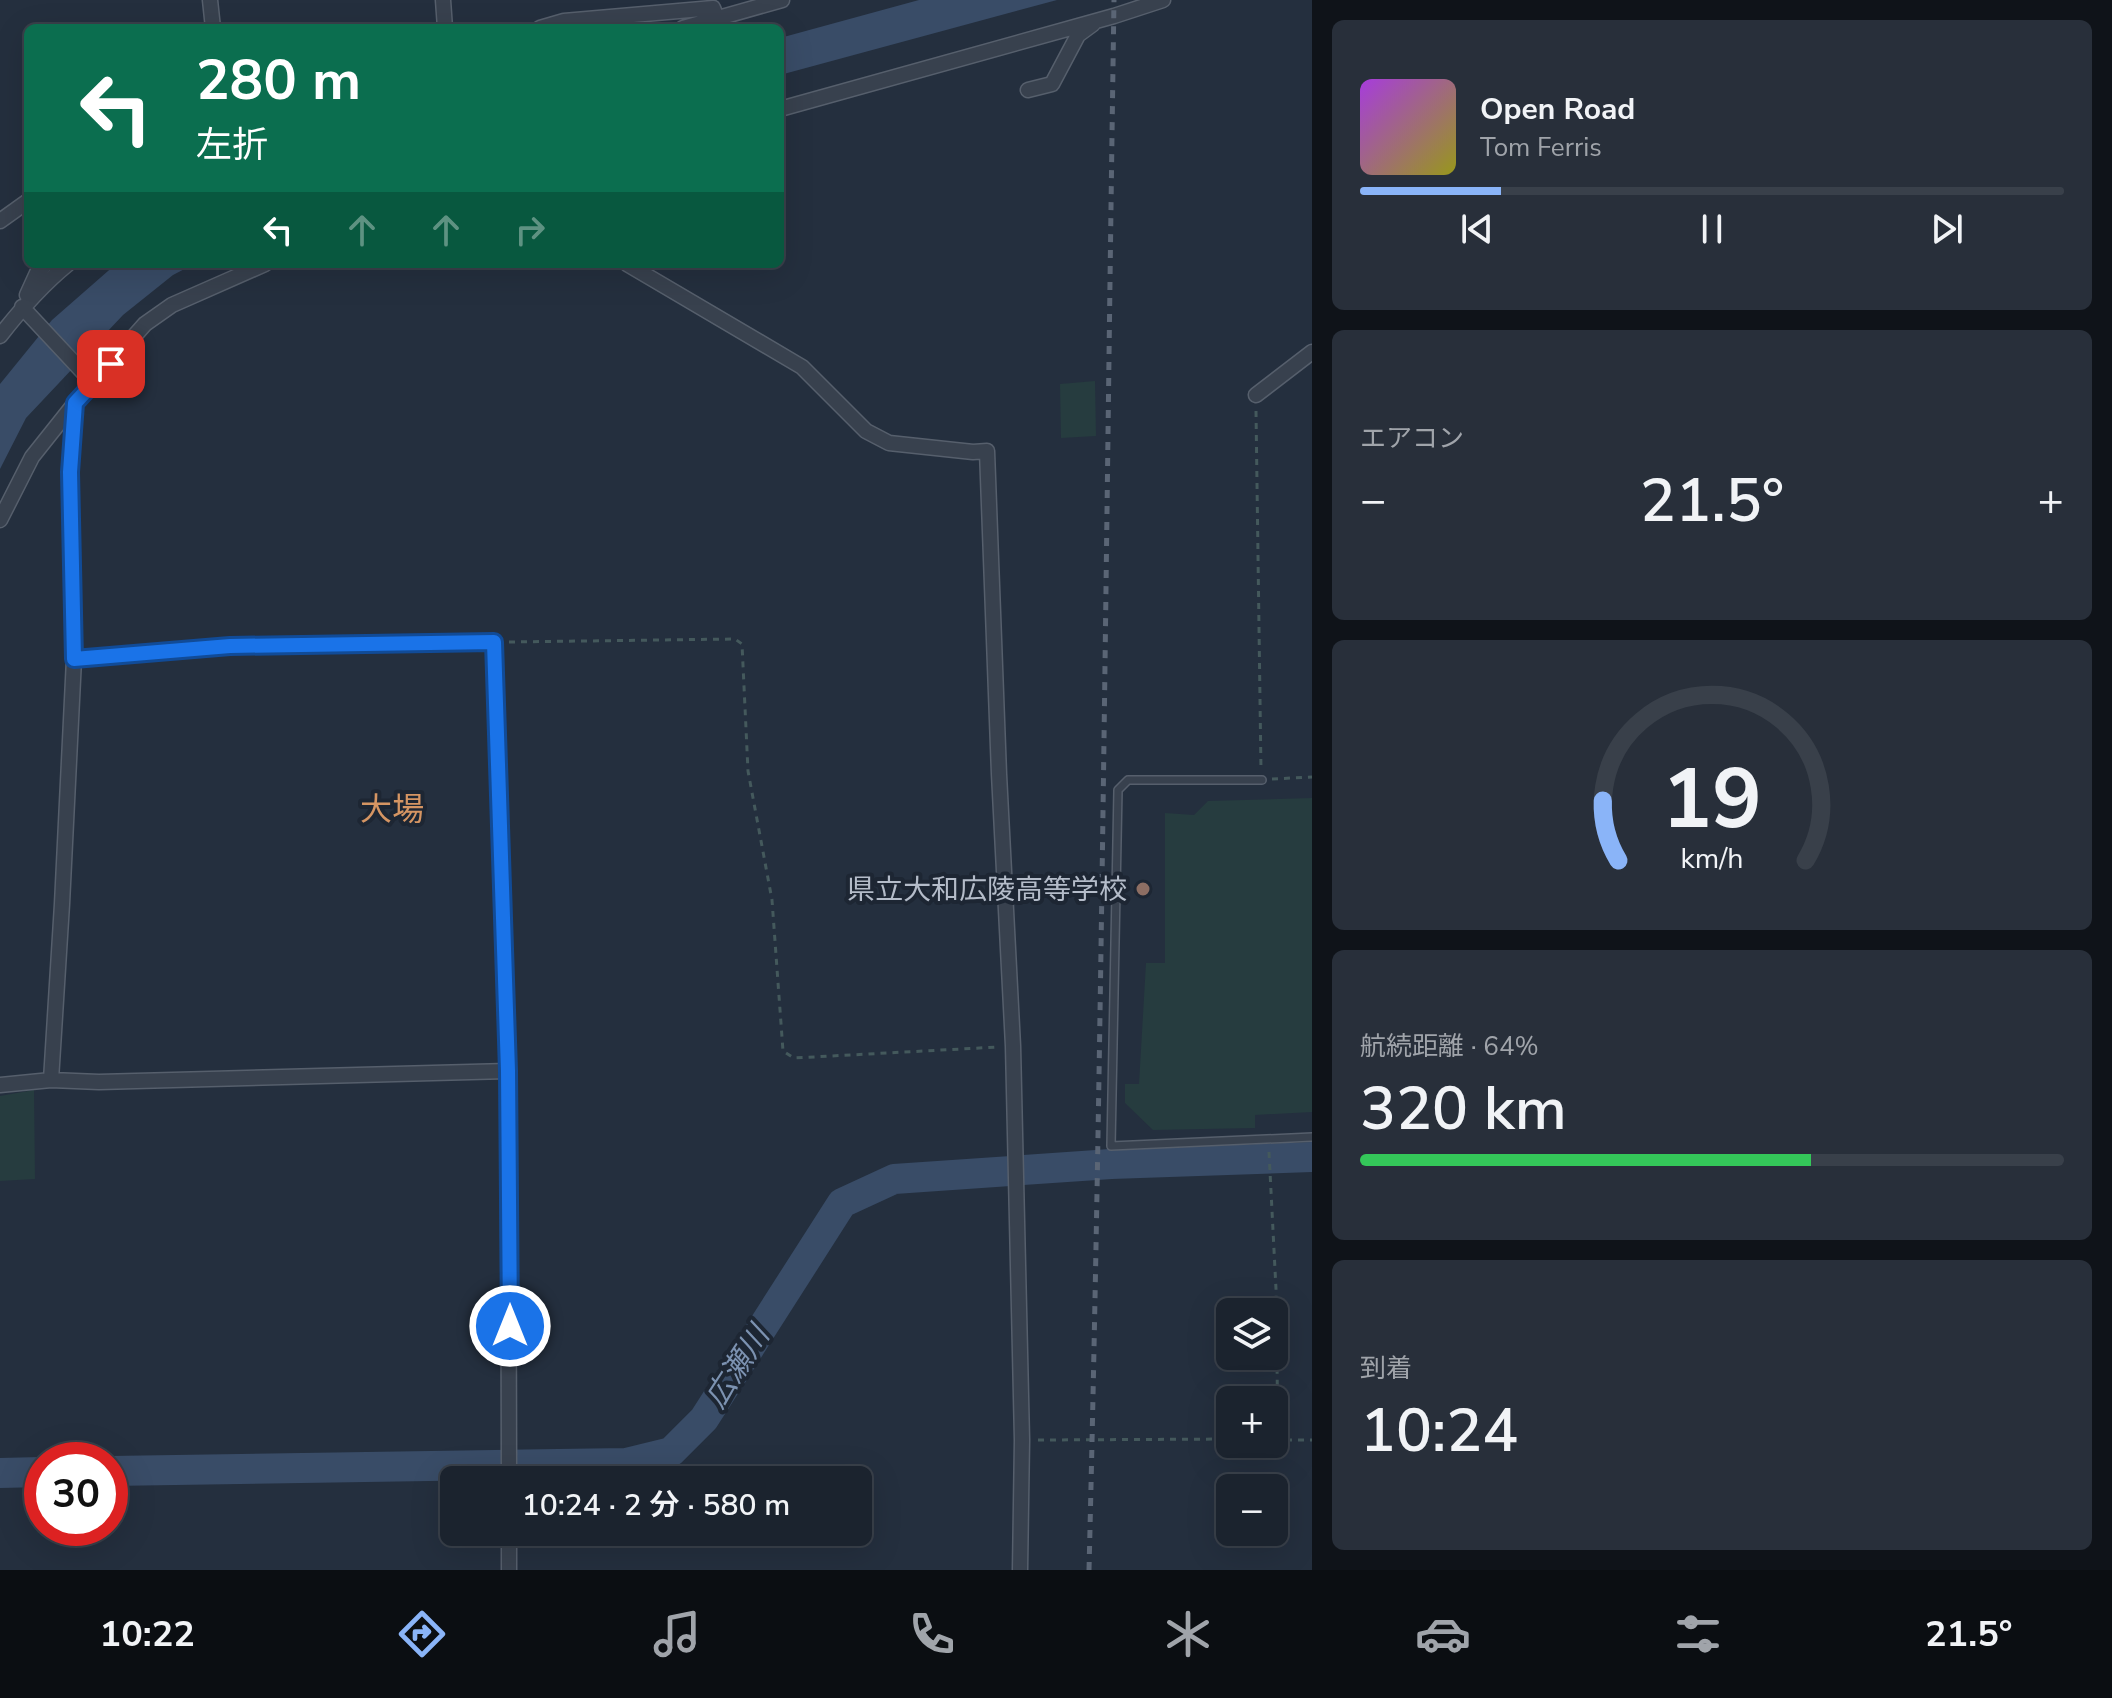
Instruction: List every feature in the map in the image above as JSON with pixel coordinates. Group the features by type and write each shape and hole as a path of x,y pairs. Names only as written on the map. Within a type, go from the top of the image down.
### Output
{"street":[{"path":"210,0 213,24"},
{"path":"443,0 445,24"},
{"path":"554,24 713,8 720,23 782,0"},
{"path":"784,108 1163,0"},
{"path":"1028,90 1052,84 1078,35 1100,19"},
{"path":"0,221 24,204"},
{"path":"27,312 37,273 42,268"},
{"path":"0,336 27,312 50,278 63,268"},
{"path":"0,520 32,457 91,380 145,324 172,305 256,268"},
{"path":"634,268 802,367 866,431 889,443 987,451 1013,1046 1022,1440 1020,1570"},
{"path":"27,312 91,380"},
{"path":"1256,395 1312,352"},
{"path":"51,1080 74,659 70,472 75,403"},
{"path":"74,659 230,646 494,642 508,1071 509,1466"},
{"path":"0,1085 51,1080 99,1082 508,1071"},
{"path":"509,1546 509,1570"}],"lane":[{"path":"1262,780 1128,780 1118,790 1111,1146 1312,1137"}],"path":[{"path":"1256,395 1262,780 1312,777"},
{"path":"494,642 735,639 742,644 748,771 772,900 783,1051 794,1058 1013,1046"},
{"path":"1268,1139 1276,1289 1276,1386"},
{"path":"1022,1440 1216,1439"},
{"path":"1288,1440 1312,1440"}],"green space":[{"path":"1095,381 1096,436 1061,438 1060,384"},
{"path":"1312,798 1312,1112 1255,1115 1255,1128 1153,1130 1125,1103 1125,1084 1139,1084 1146,963 1165,963 1165,813 1194,815 1208,801"},
{"path":"34,1090 35,1179 0,1181 0,1096"}],"water":[{"path":"919,0 1057,0 784,74 784,37"},
{"path":"111,268 186,268 123,315 26,418 0,469 0,384 52,320"}],"waterway":[{"name":"広瀬川","path":"128,1471 626,1463 671,1452 704,1419 842,1203 894,1179 1111,1164 1312,1157"},
{"name":"広瀬川","path":"0,1473 24,1472"}],"railway":[{"path":"1089,1570 1101,981 1114,0"}],"place":[{"name":"県立大和広陵高等学校","path":"1143,889"}],"district":[{"name":"大場","path":"392,809"}],"route":[{"path":"111,364 75,403 70,472 74,659 230,646 494,642 508,1071 510,1326"}]}
